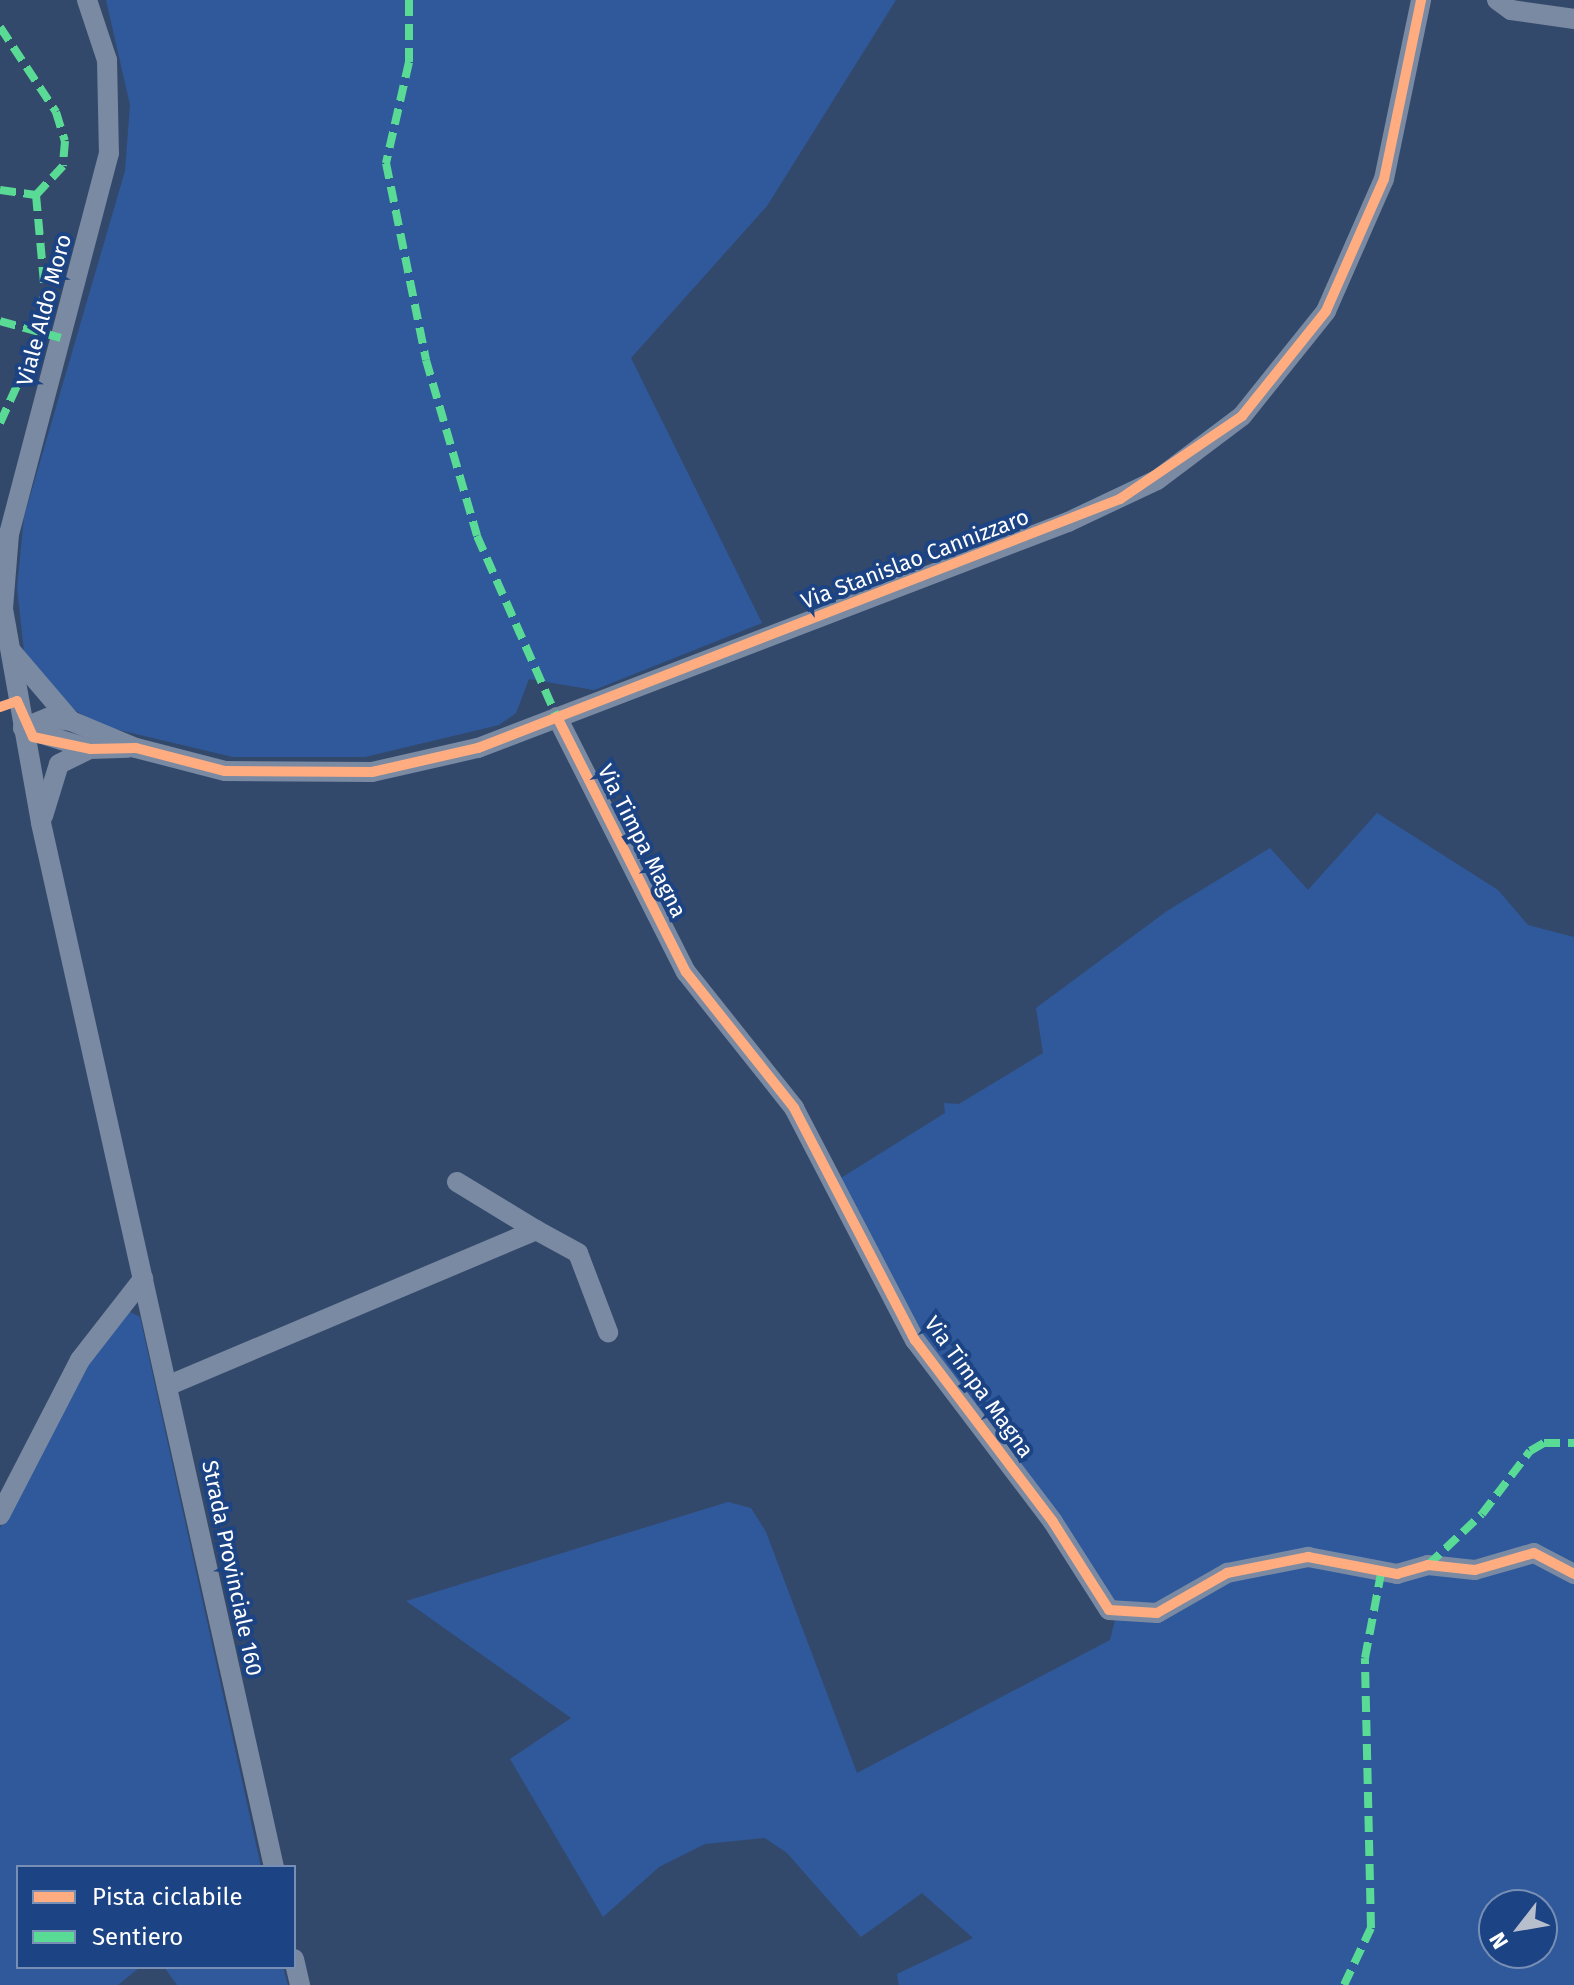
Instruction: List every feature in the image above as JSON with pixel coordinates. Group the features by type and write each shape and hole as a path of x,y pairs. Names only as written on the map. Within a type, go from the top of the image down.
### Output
{"street":[{"name":"Viale Aldo Moro","path":"87,0 107,60 109,153 9,534 7,644 41,823 143,1279"},
{"name":"Via Stanislao Cannizzaro","path":"136,748 225,771 372,772 478,748 1068,522 1157,480 1216,439 1301,348 1347,272 1384,179 1421,0"},
{"path":"1497,0 1511,10 1574,19"},
{"path":"7,644 38,690 71,721"},
{"name":"Via Timpa Magna","path":"557,717 686,972 794,1108 915,1340 1053,1522 1109,1610 1157,1613 1227,1573 1308,1557 1397,1574 1428,1565 1475,1570 1534,1553 1574,1574"},
{"path":"23,728 48,718 71,721 136,748"},
{"path":"23,728 90,749 136,748"},
{"path":"41,823 59,764 90,749"},
{"path":"457,1182 578,1253 608,1332"},
{"path":"167,1386 536,1230"},
{"path":"0,1515 80,1360 143,1279"},
{"name":"Strada Provinciale 160","path":"143,1279 274,1865"}],"shaded area":[{"path":"106,0 896,0 767,206 631,358 762,623 594,690 529,679 516,713 499,725 365,757 233,757 102,726 66,705 24,651 17,588 24,517 125,171 130,105"},
{"path":"1377,813 1498,890 1528,925 1574,937 1574,1568 1535,1547 1494,1562 1403,1566 1306,1552 1157,1609 1109,1604 919,1337 841,1178 945,1113 944,1103 959,1104 1043,1053 1036,1008 1167,911 1270,848 1308,890"},
{"path":"130,1312 140,1317 261,1865 16,1865 16,1969 138,1969 118,1985 0,1985 0,1528 91,1352"},
{"path":"728,1502 751,1508 766,1532 857,1773 1110,1640 1115,1620 1219,1583 1307,1564 1372,1577 1530,1561 1574,1581 1574,1985 899,1985 897,1974 973,1938 922,1893 861,1937 787,1853 765,1838 705,1844 659,1867 603,1917 510,1759 571,1718 406,1601"},
{"path":"165,1969 284,1969 288,1985 177,1985"}],"marked path":[{"path":"409,0 409,62 386,163 426,360 477,536 557,717"},
{"path":"0,27 56,112 65,141 63,166 36,195 45,293 31,330"},
{"path":"0,190 36,195"},
{"path":"0,321 61,338"},
{"path":"0,423 41,333"},
{"path":"1428,1565 1482,1514 1530,1451 1544,1443 1574,1443"},
{"path":"1344,1985 1371,1928 1365,1658 1381,1573"}],"cycle path":[{"path":"0,707 17,701 33,737 90,749 136,748 225,771 372,772 478,748 1120,499 1242,416 1326,311 1384,179 1421,0"},
{"path":"557,717 686,972 794,1108 915,1340 1053,1522 1109,1610 1157,1613 1227,1573 1308,1557 1397,1574 1428,1565 1475,1570 1534,1553 1574,1574"}]}
